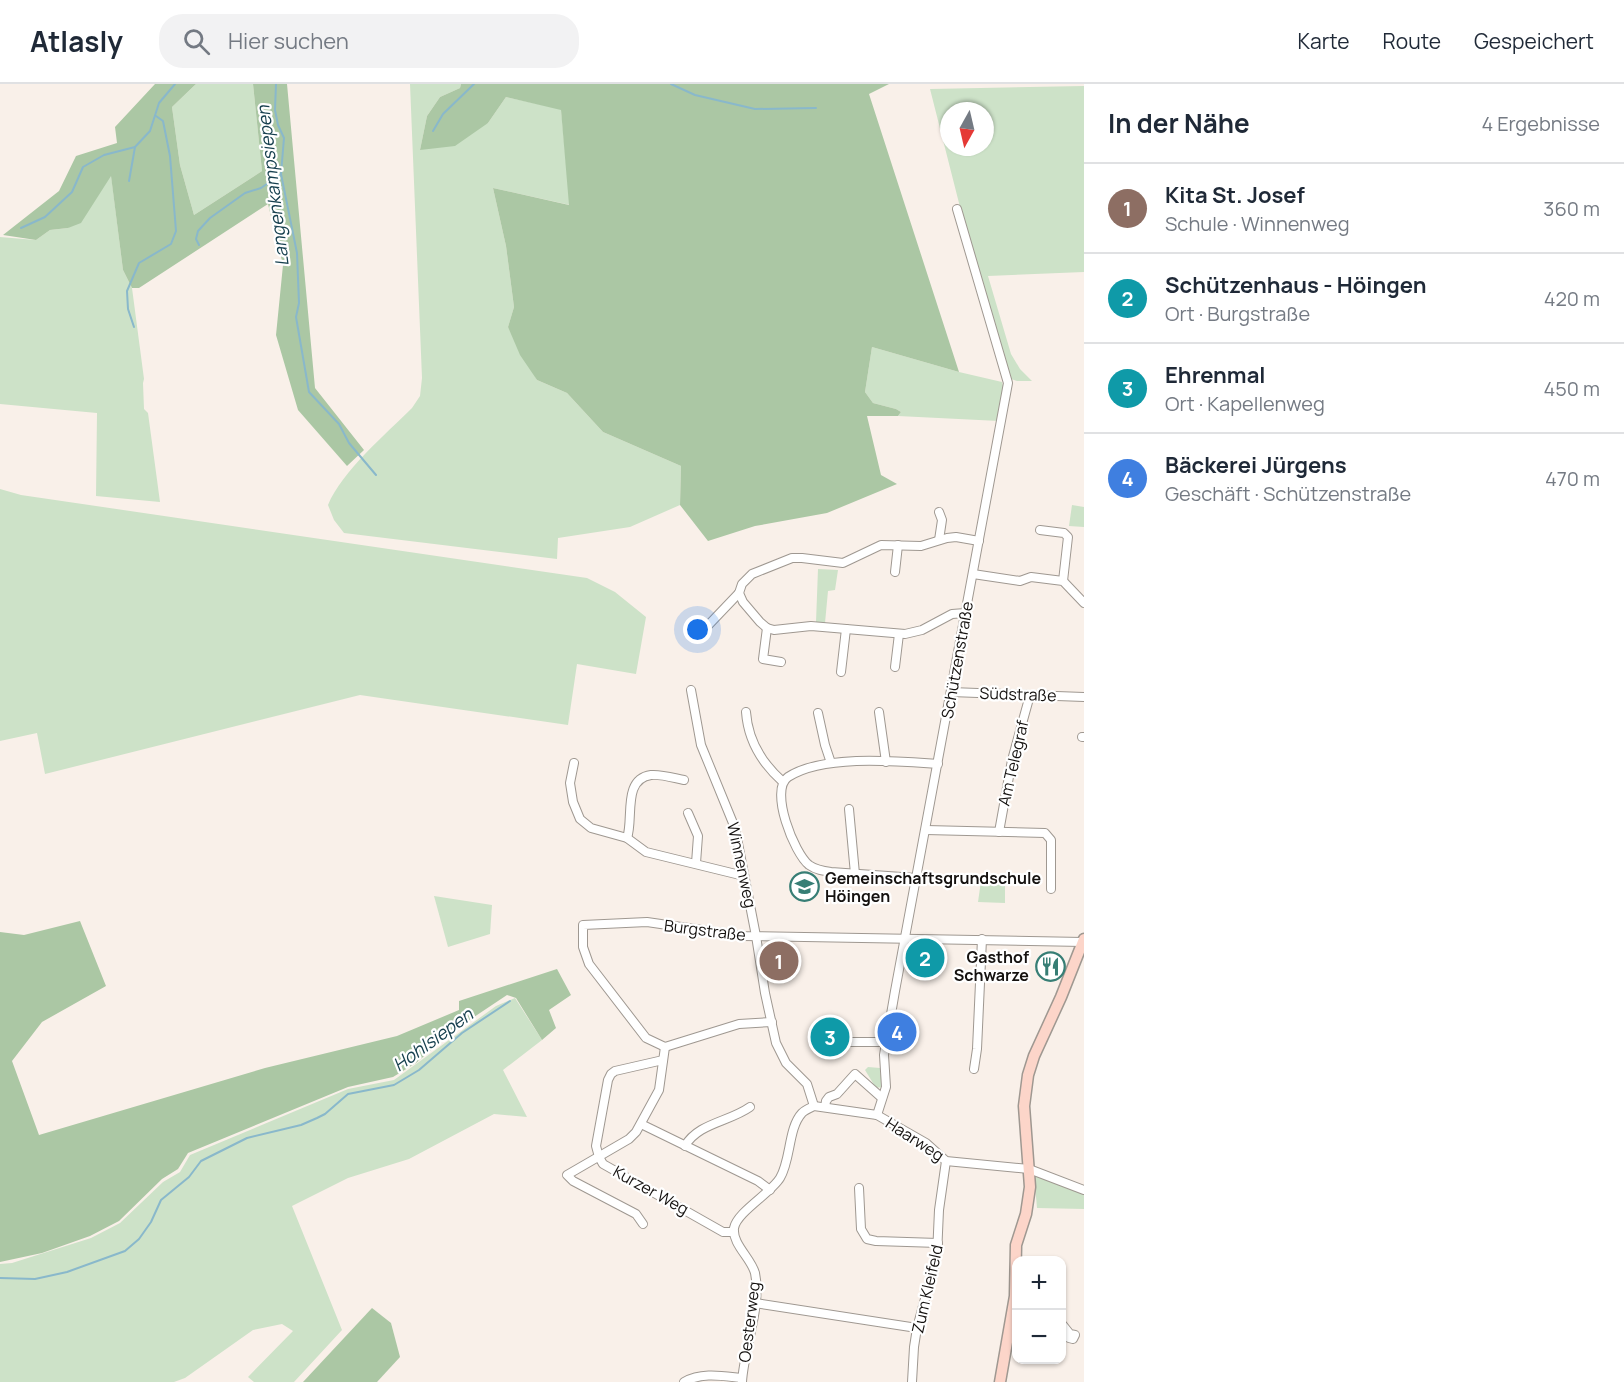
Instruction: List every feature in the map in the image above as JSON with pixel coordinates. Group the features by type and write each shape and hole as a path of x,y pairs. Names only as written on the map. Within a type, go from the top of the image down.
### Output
{"main road":[{"path":"1015,1310 1015,1252 1029,1201 1024,1106 1028,1076 1034,1056 1084,940"},
{"path":"1000,1382 1012,1326"}],"street":[{"name":"Schützenstraße","path":"877,1115 886,1088 884,1055 1008,383 957,209"},
{"path":"939,512 942,520 939,540"},
{"path":"1040,530 1064,533 1068,537 1063,581"},
{"path":"697,637 739,593 742,584 752,574 781,561 802,558 843,563 851,561 876,546 927,545 956,537 979,541"},
{"path":"895,572 898,545"},
{"path":"973,574 1020,580 1031,577 1063,581 1084,603"},
{"path":"739,593 743,602 767,628 781,630 811,626 898,634 916,632 952,614 965,613"},
{"path":"767,628 763,660 782,662"},
{"path":"841,672 846,629"},
{"path":"895,667 898,634"},
{"name":"Winnenweg","path":"691,690 699,737 733,820 765,993 779,1051 786,1063 807,1084 814,1106"},
{"name":"Südstraße","path":"951,692 1084,697"},
{"name":"Am Telegraf","path":"999,832 1012,760 1030,695"},
{"path":"747,712 747,726 752,741 762,759 782,781 784,814 793,843 803,858 818,870 916,878"},
{"path":"879,712 886,762"},
{"path":"818,713 831,763"},
{"path":"574,763 571,774 571,793 574,807 580,819 591,828 627,838 646,852 744,876"},
{"path":"782,781 798,771 831,763 938,764"},
{"path":"627,838 630,831 632,789 638,780 651,775 684,780"},
{"path":"849,809 855,874"},
{"path":"688,813 699,836 696,863"},
{"path":"926,830 1040,832 1048,835 1052,845 1051,889"},
{"name":"Burgstraße","path":"665,1047 646,1038 589,964 583,946 583,925 647,922 756,936 1084,940"},
{"path":"974,1069 982,939"},
{"path":"643,1224 636,1214 573,1181 567,1175 633,1136 658,1090 665,1047 739,1024 772,1022"},
{"path":"838,1041 887,1042"},
{"name":"Kurzer Weg","path":"663,1060 610,1074 596,1146 599,1157 603,1164 723,1232 734,1232"},
{"path":"825,1107 826,1101 837,1094 855,1074 882,1098"},
{"path":"734,1232 739,1218 770,1190 783,1172 801,1114 814,1106"},
{"name":"Haarweg","path":"814,1106 877,1115 926,1143 946,1161 1029,1169 1084,1190"},
{"path":"686,1146 696,1132 741,1114 750,1107"},
{"path":"641,1124 758,1181 770,1190"},
{"name":"Zum Kleifeld","path":"912,1382 917,1328 934,1272 946,1161"},
{"path":"859,1188 862,1232 867,1239 938,1242"},
{"name":"Oesterweg","path":"734,1232 735,1238 753,1267 756,1284 742,1380"},
{"path":"755,1303 917,1328"},
{"path":"1066,1329 1070,1334"},
{"path":"684,1382 707,1375 742,1380"}],"green space":[{"path":"155,84 196,84 172,107 180,165 194,215 262,171 253,84 287,84 315,388 364,450 347,466 298,410 276,335 283,265 268,204 139,288 132,288 123,270 111,176 81,223 68,228 50,230 36,240 3,235 59,191 76,156 117,143 115,127"},
{"path":"196,84 253,84 262,171 194,215 180,165 172,107"},
{"path":"410,84 461,84 460,88 440,97 427,116 420,150 488,123 506,97 561,109 570,205 493,188 506,246 514,307 508,327 537,380 567,393 603,432 681,466 680,505 630,527 558,538 557,559 344,533 334,520 328,505 343,479 412,408 420,396 422,378"},
{"path":"461,84 889,84 869,94 959,372 872,347 865,392 873,403 901,412 898,416 867,416 881,475 897,484 827,513 755,526 708,541 680,505 681,466 603,432 567,393 537,380 520,355 508,327 514,307 506,246 493,188 569,205 561,110 506,97 488,123 455,146 420,150 427,116 440,97 460,88"},
{"path":"1084,86 1084,272 988,276 1011,354 1020,369 1032,381 1011,379 1006,370 947,156 994,156 994,102 940,102 940,128 930,89"},
{"path":"111,175 123,270 132,288 144,379 144,409 148,413 160,502 96,496 97,413 0,404 0,237 36,240 50,230 68,228"},
{"path":"872,347 1002,382 1004,390 999,421 898,416 901,412 896,409 873,403 865,392"},
{"path":"0,489 21,495 587,578 615,592 646,617 636,674 577,664 568,725 360,695 45,774 37,733 0,741"},
{"path":"1072,505 1084,507 1084,527 1069,526"},
{"path":"818,569 838,570 835,590 828,591 825,623 816,622"},
{"path":"981,881 1005,882 1005,903 978,902"},
{"path":"434,896 492,905 490,934 448,947"},
{"path":"80,921 106,986 42,1022 12,1061 39,1135 265,1068 397,1036 459,1010 459,1001 557,969 571,995 549,1010 556,1028 542,1040 516,998 507,995 456,1029 416,1063 393,1077 348,1087 188,1153 178,1169 162,1179 119,1221 90,1236 42,1253 0,1262 0,932 24,935"},
{"path":"515,998 542,1040 503,1070 527,1117 494,1114 409,1159 348,1178 292,1206 342,1330 294,1382 254,1382 248,1377 293,1331 282,1324 253,1330 185,1378 174,1382 0,1382 0,1264 12,1263 91,1238 120,1223 163,1182 180,1172 190,1155 348,1089 394,1080 496,1006"},
{"path":"868,1067 880,1068 882,1087 876,1088 865,1070"},
{"path":"1034,1174 1084,1193 1084,1209 1037,1208"},
{"path":"372,1308 391,1323 400,1357 377,1382 303,1382"}],"waterway":[{"path":"129,181 135,147 150,131 159,103 175,84"},
{"name":"Langenkampsiepen","path":"276,84 275,110 284,138 281,174 297,253 299,303 296,317 309,392 339,424 349,443 376,475"},
{"path":"433,131 443,114 474,84"},
{"path":"671,84 695,95 755,109 816,108"},
{"path":"134,327 128,309 127,291 139,263 171,244 176,231 170,156 163,121 156,116"},
{"path":"21,228 45,217 72,192 83,167 104,155 135,147"},
{"path":"199,245 196,239 198,231 210,218 245,193 261,188 281,174"},
{"name":"Hohlsiepen","path":"0,1278 35,1279 67,1272 125,1251 139,1239 151,1222 161,1200 189,1177 201,1161 247,1138 301,1125 317,1118 348,1094 394,1085 419,1070 462,1033 510,1001"}],"place":[{"name":"Gemeinschaftsgrundschule Höingen","path":"804,887"},
{"name":"Schützenhaus - Höingen","path":"925,958"},
{"name":"Kita St. Josef","path":"779,961"},
{"name":"Gasthof Schwarze","path":"1050,966"},
{"name":"Bäckerei Jürgens","path":"897,1032"},
{"name":"Ehrenmal","path":"830,1037"}]}
